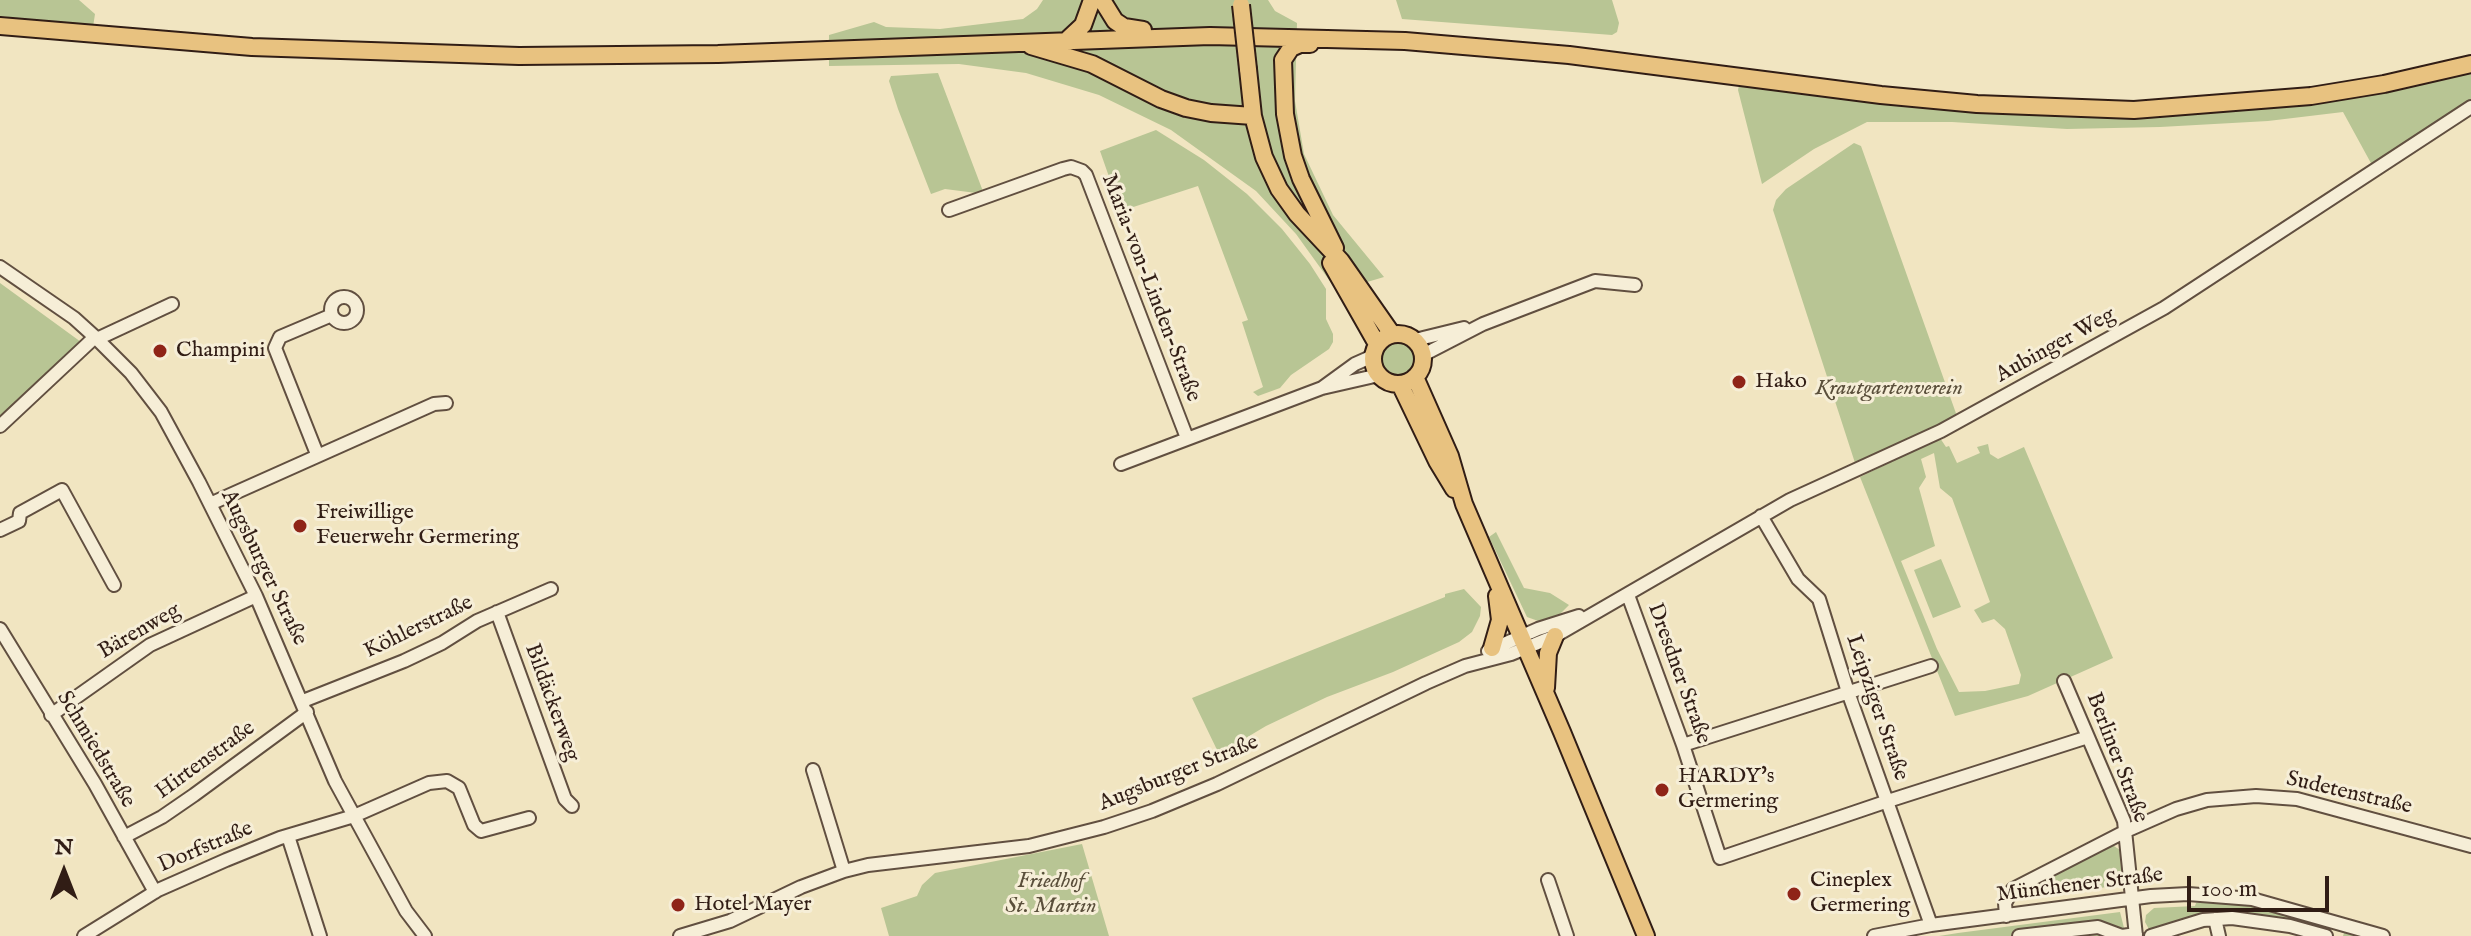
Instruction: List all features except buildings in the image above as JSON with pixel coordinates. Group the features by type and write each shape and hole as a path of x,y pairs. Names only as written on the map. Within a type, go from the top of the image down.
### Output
{"main road":[{"path":"1068,39 1083,25 1092,0"},
{"path":"1102,0 1115,21 1124,27 1143,30 1150,37"},
{"path":"1241,2 1253,116 1264,157 1279,189 1317,237 1341,261"},
{"path":"0,26 252,47 519,56 718,54 1150,37 1324,38 1525,50 1881,95 2057,108 2134,110 2277,100 2384,84 2471,64"},
{"path":"1324,38 1315,44 1300,44 1291,48 1283,60 1282,83 1293,156 1310,200 1341,261 1392,334"},
{"path":"1014,42 1092,64 1161,99 1186,108 1253,116"},
{"path":"1317,237 1375,350 1373,365 1379,375 1386,381 1408,381 1422,366 1419,347 1408,335 1392,334 1375,350"},
{"path":"1408,381 1437,461 1464,504 1646,936"},
{"path":"1492,648 1500,620 1496,583"},
{"path":"1546,693 1548,653 1555,636"}],"street":[{"name":"Aubinger Weg","path":"1523,642 1628,595 1790,500 1948,428 2164,308 2471,107"},
{"name":"Maria-von-Linden-Straße","path":"949,210 1063,169 1077,168 1086,175 1187,438"},
{"name":"Augsburger Straße","path":"0,267 74,318 131,373 161,412 256,596 335,781 421,935"},
{"path":"1419,347 1595,281 1635,285"},
{"path":"0,426 96,338 172,304"},
{"path":"317,454 275,348 280,337 332,315"},
{"path":"1322,388 1375,350"},
{"path":"1121,464 1322,388 1379,375"},
{"path":"210,504 317,454 434,404 446,403"},
{"path":"0,530 19,521 20,513 62,490 114,585"},
{"name":"Leipziger Straße","path":"1761,516 1798,579 1817,595 1931,925"},
{"name":"Köhlerstraße","path":"305,707 442,643 497,612 551,589"},
{"name":"Dresdner Straße","path":"1628,595 1720,858 1888,801"},
{"name":"Bärenweg","path":"51,715 150,645 256,596"},
{"name":"Aubinger Weg","path":"1523,642 1555,636 1599,609"},
{"name":"Bildäckerweg","path":"497,612 563,793 572,806"},
{"name":"Schmiedstraße","path":"0,629 95,784 155,892"},
{"name":"Augsburger Straße","path":"1465,666 1492,648 1523,642"},
{"name":"Augsburger Straße","path":"680,936 730,921 801,887 844,871 868,865 1029,846 1104,827 1200,792 1368,709 1523,642"},
{"path":"1683,745 1931,666"},
{"name":"Berliner Straße","path":"2064,681 2124,821 2136,935"},
{"name":"Hirtenstraße","path":"124,837 162,817 194,795 305,707"},
{"path":"1888,801 2088,737"},
{"path":"813,770 844,871"},
{"name":"Dorfstraße","path":"84,936 155,892 288,836 354,816 411,789 439,781 453,783 462,792 474,825 481,831 529,818"},
{"name":"Sudetenstraße","path":"2006,916 2005,903 2013,889 2126,831 2176,809 2207,800 2273,797 2327,806 2471,846"},
{"path":"288,836 320,936"},
{"path":"1548,880 1567,936"},
{"name":"Münchener Straße","path":"1874,936 1931,925 2173,894 2236,896 2383,936"},
{"path":"2151,936 2190,923 2215,919 2247,919 2326,936"},
{"path":"2215,919 2219,936"},
{"name":"Münchener Straße","path":"2019,936 2098,927 2122,936 2136,935"}],"green space":[{"path":"0,0 79,0 95,14 93,27 0,16"},
{"path":"1043,0 1268,0 1275,11 1297,23 1295,101 1304,154 1333,215 1384,277 1337,291 1296,234 1256,191 1171,130 1099,95 1026,73 959,64 829,66 829,35 874,22 886,27 940,29 1023,19"},
{"path":"1396,0 1612,0 1619,23 1617,32 1612,35 1402,19"},
{"path":"2471,70 2471,100 2372,165 2343,112 2268,121 2067,129 1952,122 1867,122 1814,149 1762,184 1738,90 1740,81 2102,116 2165,116 2299,104"},
{"path":"938,73 984,194 945,189 931,194 898,109 889,81 891,76"},
{"path":"1156,130 1204,160 1247,194 1282,229 1326,289 1326,319 1333,342 1329,349 1291,375 1280,388 1258,396 1253,392 1263,387 1242,322 1248,320 1198,186 1121,211 1100,151"},
{"name":"Krautgartenverein","path":"1854,143 1861,146 1958,419 1856,466 1773,210 1776,200 1786,189"},
{"path":"0,283 81,342 0,419"},
{"path":"1398,339 1412,344 1417,358 1412,372 1398,377 1384,372 1379,358 1384,344"},
{"path":"1940,438 1946,447 1949,446 1957,463 1980,453 1977,447 1988,444 1990,454 1998,459 2024,447 2113,658 2028,696 1955,716 1860,477","holes":["1934,453 1940,488 1952,498 1990,602 1974,610 1982,623 1994,619 2005,629 2021,675 2019,684 1985,691 1959,692 1937,649 1901,561 1935,546 1919,488 1926,477 1921,459"]},
{"path":"1496,532 1524,588 1550,593 1569,605 1557,617 1541,622 1527,617 1489,537"},
{"path":"1941,559 1961,607 1933,618 1914,570"},
{"path":"1464,589 1481,607 1472,632 1459,642 1327,697 1266,726 1219,754 1192,698 1445,597 1445,594"},
{"name":"Friedhof St. Martin","path":"1082,844 1109,936 889,936 881,908 917,896 922,885 935,873"},
{"path":"2111,844 2120,850 2121,869 2114,886 2023,899 2022,890"},
{"path":"2223,901 2367,936 2343,936 2344,933 2308,923 2307,926 2247,916 2151,933 2145,922 2146,915 2154,908"},
{"path":"2120,912 2126,936 1939,936 1958,933"}],"place":[{"name":"Champini","path":"160,351"},
{"name":"Hako","path":"1739,382"},
{"name":"Freiwillige Feuerwehr Germering","path":"300,526"},
{"name":"HARDY's Germering","path":"1662,790"},
{"name":"Cineplex Germering","path":"1794,894"},
{"name":"Hotel Mayer","path":"678,905"}]}
